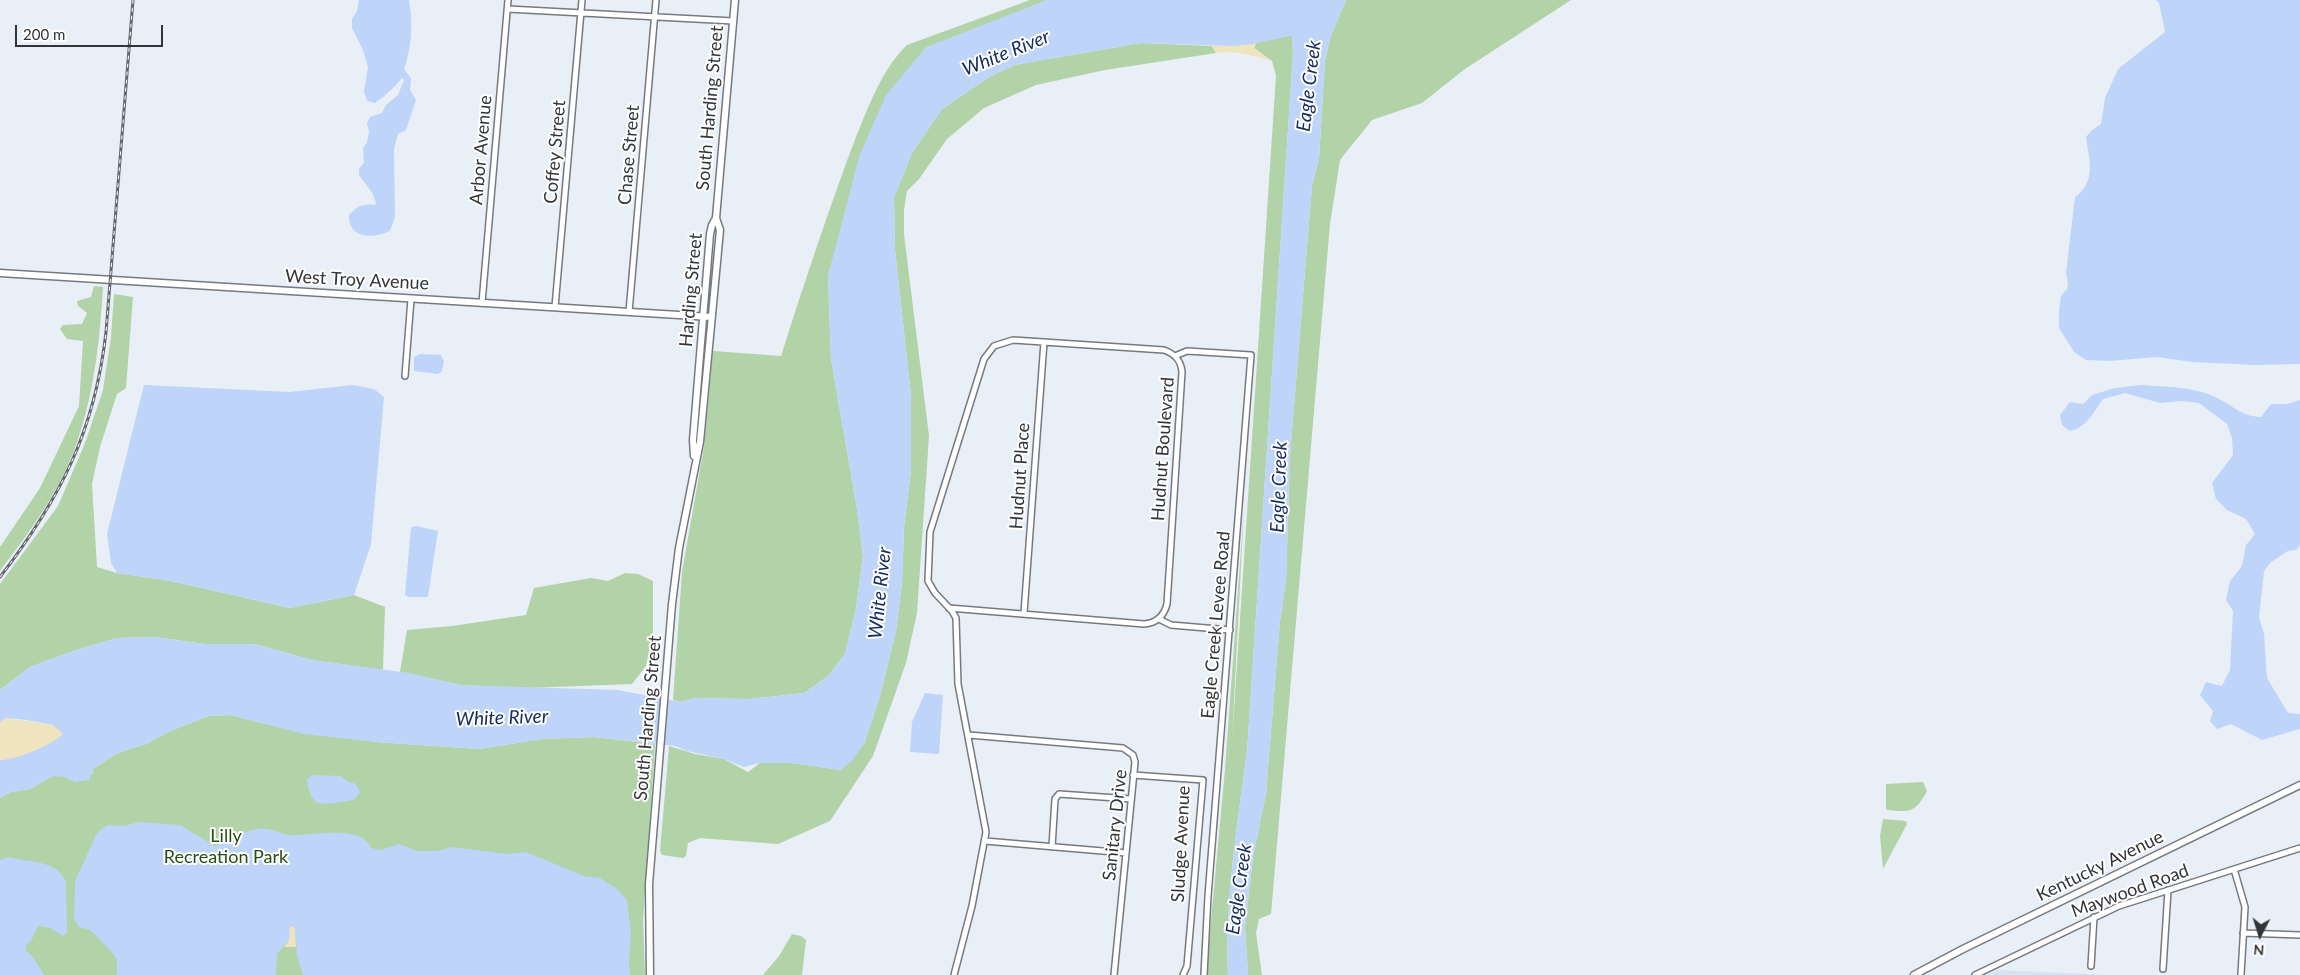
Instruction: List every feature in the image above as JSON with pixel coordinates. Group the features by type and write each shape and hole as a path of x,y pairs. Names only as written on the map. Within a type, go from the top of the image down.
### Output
{"main road":[{"name":"South Harding Street","path":"716,218 734,0"},
{"name":"Harding Street","path":"694,465 693,440 702,316 710,234 716,218"},
{"name":"Harding Street","path":"694,465 700,442 720,230 716,218"},
{"name":"West Troy Avenue","path":"0,274 711,317"},
{"name":"South Harding Street","path":"650,975 649,893 676,565 694,465"},
{"name":"Kentucky Avenue","path":"1914,975 1977,942 2300,785"}],"street":[{"name":"Arbor Avenue","path":"482,303 508,0"},
{"name":"Coffey Street","path":"555,307 582,0"},
{"name":"Chase Street","path":"629,312 656,0"},
{"path":"508,9 733,21"},
{"path":"405,376 411,299"},
{"name":"Hudnut Boulevard","path":"954,975 970,916 985,841 985,817 958,678 956,618 935,593 928,581 930,532 984,359 992,348 1006,341 1044,342 1164,350 1175,356 1182,368 1167,604 1158,619"},
{"name":"Hudnut Place","path":"1024,613 1044,342"},
{"name":"Eagle Creek Levee Road","path":"1175,356 1187,351 1252,355 1208,896 1204,975"},
{"path":"949,608 1144,624 1158,619 1171,625 1230,630"},
{"name":"Sanitary Drive","path":"969,735 1123,748 1134,756 1134,774 1114,975"},
{"name":"Sludge Avenue","path":"1134,774 1203,780 1189,952 1187,966 1183,975"},
{"path":"1052,847 1055,800 1058,794 1131,799"},
{"path":"985,841 1126,853"},
{"name":"Maywood Road","path":"1975,975 2094,917 2128,903 2300,848"},
{"path":"2234,869 2245,907 2240,974"},
{"path":"2163,969 2168,890"},
{"path":"2091,966 2094,917"},
{"path":"2243,932 2300,935"}],"shaded area":[{"path":"1997,970 2109,975 1988,975"}],"green space":[{"path":"1030,0 1047,0 1002,19 843,223 828,276 831,359 857,509 863,556 856,608 845,654 828,676 804,693 750,699 696,698 680,702 673,700 682,572 704,447 713,351 781,356 813,257 865,114 880,83 897,56 907,45"},
{"path":"1346,0 1571,0 1465,69 1422,103 1372,120 1340,160 1330,224 1271,914 1259,919 1256,933 1262,975 1248,975 1245,927 1253,857 1266,793 1280,621 1286,581 1290,455 1312,185 1319,159 1325,60 1331,35"},
{"path":"1281,36 1292,36 1293,53 1247,752 1230,891 1228,975 1206,975 1225,769 1244,508 1232,740 1276,76 1272,61 1254,48 1256,43"},
{"path":"1141,43 1212,46 1216,53 1105,70 1036,85 984,108 947,139 919,179 907,191 904,210 904,234 929,436 917,613 906,663 873,756 830,821 778,844 700,838 688,843 686,856 683,858 662,855 660,851 669,746 695,754 724,759 748,772 760,763 792,763 841,770 864,744 880,696 896,631 902,583 904,527 911,471 911,396 895,250 894,197 912,153 942,109 989,77 1014,65"},
{"path":"94,286 103,287 96,361 85,415 74,452 57,488 24,539 0,571 0,547 40,488 79,406 83,341 67,339 60,329 63,325 82,324 87,313 78,306 77,301 91,297"},
{"path":"114,294 133,297 126,388 117,394 100,447 92,484 97,567 117,573 171,581 290,608 354,595 385,607 383,670 312,660 255,644 204,644 155,637 117,638 76,650 30,667 0,690 0,584 58,506 85,443 103,390 111,337"},
{"path":"625,573 638,574 653,581 653,632 646,666 632,684 527,688 461,685 400,672 407,630 452,626 526,615 534,588 591,578 608,581"},
{"name":"Lilly Recreation Park","path":"230,715 266,724 376,742 479,749 542,739 593,737 655,744 643,920 645,975 0,975 0,798 11,792 30,789 53,776 92,774 93,769 117,753 146,744 170,731 209,716"},
{"path":"1923,782 1927,791 1919,804 1912,810 1887,810 1886,784"},
{"path":"1883,819 1906,821 1907,824 1883,869 1880,836"},
{"path":"792,934 801,936 806,940 802,975 763,975 779,956"}],"sand":[{"path":"1256,43 1254,49 1272,61 1238,53 1216,53 1212,46"},
{"path":"6,718 53,725 64,734 34,751 0,760 0,722"},
{"path":"289,925 295,928 296,947 284,947 289,940"}],"water":[{"path":"359,0 409,0 411,35 404,69 411,78 410,90 416,100 406,130 398,134 394,149 395,217 390,231 369,236 357,233 353,229 349,215 360,206 367,204 375,205 376,203 373,194 359,175 359,169 364,163 363,148 367,142 369,131 367,124 370,117 382,113 386,105 398,95 404,80 402,78 375,103 367,101 364,91 368,67 363,50 352,28 352,19 357,11"},
{"path":"1047,0 1346,0 1331,35 1325,60 1319,159 1312,185 1290,455 1286,582 1280,621 1266,793 1253,857 1245,927 1248,975 1228,975 1228,919 1239,808 1247,752 1293,53 1292,36 1233,46 1141,43 1014,65 989,77 942,109 912,153 894,198 895,250 911,396 911,471 904,527 902,583 896,631 880,696 864,744 851,762 841,770 792,763 760,763 744,767 724,759 687,751 675,746 593,737 542,739 479,749 376,742 304,734 230,715 209,716 170,731 146,744 117,753 93,769 89,780 75,782 64,777 53,776 30,789 11,792 0,798 0,760 33,751 51,743 63,734 53,725 6,718 0,722 0,690 30,667 76,650 117,638 155,637 204,644 255,644 312,660 409,673 461,685 618,690 680,702 696,698 751,699 804,693 828,676 845,654 856,608 863,556 857,509 831,359 828,276 859,157 886,95 926,47"},
{"path":"2156,0 2300,0 2300,364 2255,365 2192,362 2157,357 2110,361 2086,360 2074,352 2059,328 2061,296 2067,289 2068,284 2066,273 2075,197 2086,184 2090,170 2086,137 2101,124 2105,98 2118,69 2165,32 2159,3"},
{"path":"420,354 441,355 444,361 442,371 438,374 414,371 414,357"},
{"path":"144,385 290,392 352,385 374,389 384,397 371,544 354,595 290,608 171,581 117,573 111,563 107,534"},
{"path":"2141,385 2181,388 2201,392 2219,399 2243,413 2261,417 2271,404 2287,404 2300,400 2300,545 2296,550 2288,551 2271,562 2264,571 2259,618 2264,633 2267,678 2288,713 2300,714 2300,729 2262,740 2231,724 2217,729 2210,721 2213,711 2200,695 2206,682 2222,686 2230,670 2233,611 2226,600 2230,581 2242,566 2246,545 2255,534 2246,519 2227,510 2216,499 2212,483 2233,455 2232,438 2227,424 2199,403 2181,401 2160,403 2125,393 2103,399 2081,427 2070,431 2062,425 2060,415 2070,402 2083,404 2092,395 2115,388"},
{"path":"416,526 438,531 428,597 408,597 405,595 411,527"},
{"path":"925,693 943,695 939,754 910,752 912,722"},
{"path":"312,775 341,776 347,781 356,784 360,792 352,800 323,804 316,802 312,797 307,780"},
{"path":"139,822 180,825 215,846 252,830 270,829 288,835 346,833 366,840 371,848 381,850 399,844 416,851 438,851 452,847 507,854 526,852 584,876 600,878 616,888 627,900 631,933 630,975 303,975 297,956 295,928 290,925 289,940 277,954 276,975 117,975 117,959 90,930 79,927 74,920 75,881 97,833 107,825 124,826"},
{"path":"8,857 42,863 56,869 66,882 67,932 63,936 50,928 38,926 30,943 26,944 26,950 33,957 44,975 0,975 0,860"}],"railway":[{"path":"0,577 40,520 57,491 83,432 101,368 106,332 133,0"}],"water label":[{"name":"White River","path":"1006,53"},
{"name":"Eagle Creek","path":"1309,86"},
{"name":"Eagle Creek","path":"1279,487"},
{"name":"White River","path":"880,593"},
{"name":"White River","path":"502,718"},
{"name":"Eagle Creek","path":"1239,889"}]}
